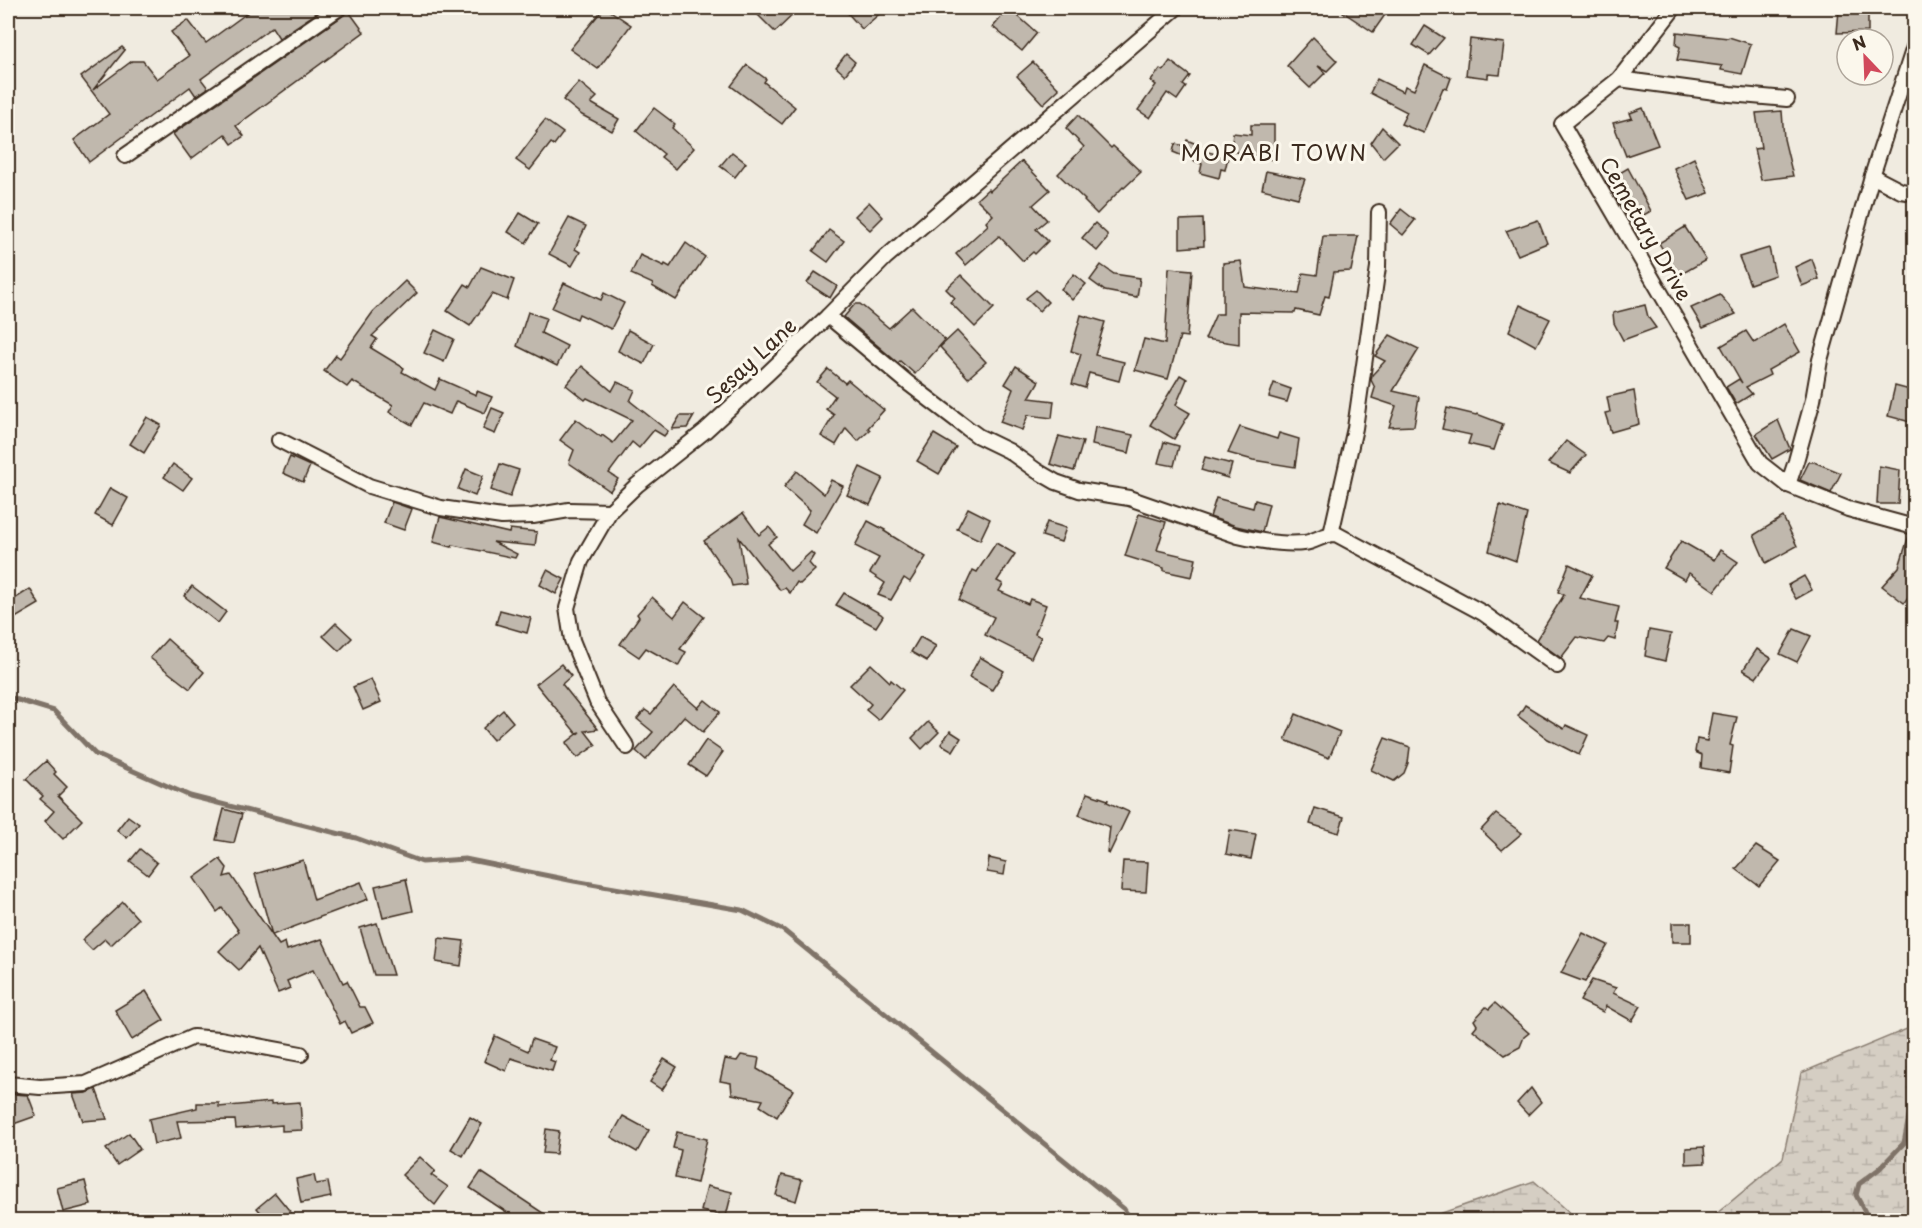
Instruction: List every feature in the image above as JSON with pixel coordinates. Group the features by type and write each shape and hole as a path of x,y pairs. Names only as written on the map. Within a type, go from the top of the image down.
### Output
{"street":[{"path":"125,156 339,8"},
{"name":"Sesay Lane","path":"627,747 597,702 572,640 567,608 581,561 610,511 637,485 705,430 828,316 885,258 1176,8"},
{"name":"Cemetary Drive","path":"1674,8 1619,79 1562,123 1760,462 1788,485"},
{"path":"1914,47 1872,176 1820,360 1810,410 1788,485 1848,509 1914,527"},
{"path":"1619,79 1787,99"},
{"path":"1872,176 1901,191 1914,193"},
{"path":"1331,534 1357,417 1378,267 1379,212"},
{"path":"828,316 908,383 967,428 1009,451 1056,482 1079,490 1129,498 1255,540 1305,543 1331,534 1343,537 1483,613 1557,666"},
{"path":"279,440 369,486 441,508 502,517 533,516 569,510 610,511"},
{"path":"8,1084 40,1087 86,1084 193,1038 220,1040 301,1054"}],"green space":[{"path":"1914,1026 1914,1220 1709,1220 1783,1158 1801,1073"},
{"path":"1534,1181 1578,1220 1422,1220"}],"building":[{"path":"254,8 324,8 279,38 272,27 201,79 208,88 196,96 190,87 89,162 74,140 109,114 81,77 122,47 125,50 93,90 132,61 143,61 157,79 189,56 171,32 188,20 206,43"},
{"path":"604,8 631,25 598,69 570,49"},
{"path":"751,8 800,8 775,32"},
{"path":"843,8 886,8 862,29"},
{"path":"1009,8 1037,33 1022,51 993,27"},
{"path":"1337,8 1380,8 1387,12 1373,32"},
{"path":"348,10 364,32 236,126 244,136 232,144 225,134 191,159 173,134"},
{"path":"1839,10 1868,10 1868,27 1838,27"},
{"path":"1425,26 1444,38 1429,55 1413,45"},
{"path":"1677,32 1729,37 1751,44 1742,74 1721,70 1722,66 1677,60 1680,47 1676,45"},
{"path":"1313,37 1337,61 1327,71 1318,66 1325,73 1310,88 1287,66"},
{"path":"1470,39 1504,43 1500,75 1488,74 1488,78 1466,75"},
{"path":"846,54 855,62 845,75 836,67"},
{"path":"1170,61 1190,76 1183,85 1186,87 1177,100 1167,93 1150,118 1138,110 1156,85 1151,81 1160,69 1163,71"},
{"path":"1033,62 1059,89 1043,104 1017,76"},
{"path":"747,65 766,79 764,82 795,107 782,124 731,86"},
{"path":"1425,65 1451,78 1447,89 1443,88 1424,133 1401,124 1407,112 1370,93 1377,79 1403,92 1405,86 1414,90"},
{"path":"579,82 597,97 591,103 619,119 612,131 582,115 563,100"},
{"path":"654,108 675,124 672,128 694,148 676,169 661,157 664,154 636,131"},
{"path":"1643,108 1658,145 1626,156 1613,123 1632,118 1630,113"},
{"path":"1782,111 1784,139 1793,176 1761,180 1754,149 1761,148 1756,113"},
{"path":"1078,115 1111,148 1113,146 1141,172 1097,214 1058,174 1084,147 1066,128"},
{"path":"545,120 563,133 554,145 551,143 530,170 516,160"},
{"path":"1251,125 1274,125 1274,160 1231,151 1233,133 1251,135"},
{"path":"1382,127 1398,143 1383,158 1371,143"},
{"path":"1187,140 1201,146 1200,150 1228,157 1225,170 1221,169 1219,178 1200,173 1202,164 1173,152 1175,144 1185,146"},
{"path":"732,152 746,163 735,177 720,166"},
{"path":"1694,158 1709,193 1689,200 1674,168"},
{"path":"1022,161 1050,190 1033,205 1047,220 1036,229 1048,241 1035,254 1033,252 1023,261 999,236 966,265 956,254 988,225 986,222 993,215 977,199 988,189 990,191"},
{"path":"1628,168 1651,211 1631,222 1606,181"},
{"path":"1266,171 1305,179 1298,198 1262,189"},
{"path":"869,202 883,217 870,230 855,216"},
{"path":"1401,209 1415,220 1403,235 1390,224"},
{"path":"520,213 538,224 526,243 508,232"},
{"path":"569,218 586,226 575,249 580,252 572,266 549,254"},
{"path":"1203,219 1204,246 1180,248 1180,220"},
{"path":"1538,220 1547,243 1518,255 1506,231"},
{"path":"1095,223 1107,234 1107,239 1097,251 1082,238"},
{"path":"1685,227 1706,260 1678,276 1659,243"},
{"path":"829,230 844,241 828,262 813,251"},
{"path":"1323,236 1358,236 1351,271 1334,272 1329,297 1325,296 1319,315 1296,310 1295,313 1239,312 1239,344 1205,339 1216,314 1223,314 1223,263 1241,261 1245,287 1299,294 1303,273 1317,275"},
{"path":"686,243 705,257 676,300 652,286 653,284 631,274 640,255 670,267"},
{"path":"1769,248 1775,275 1750,284 1739,257"},
{"path":"1812,259 1819,279 1802,286 1795,267"},
{"path":"1101,265 1114,274 1140,278 1137,297 1105,291 1090,280"},
{"path":"481,267 514,280 507,300 492,294 470,326 447,311 465,284 470,287"},
{"path":"1169,268 1192,270 1187,337 1180,336 1168,379 1135,370 1144,339 1165,344"},
{"path":"815,272 837,286 830,298 807,283"},
{"path":"1074,274 1086,284 1072,300 1061,289"},
{"path":"961,275 994,308 975,327 950,302 955,298 946,289"},
{"path":"405,281 417,293 372,336 377,339 371,348 404,368 402,372 435,390 440,379 476,395 477,391 492,397 485,413 456,401 450,414 424,403 412,425 389,412 393,405 352,381 347,387 324,371 336,355 340,358 373,312"},
{"path":"564,283 601,300 604,293 624,303 611,329 579,314 577,319 552,308"},
{"path":"1036,290 1048,302 1039,311 1026,298"},
{"path":"1720,295 1736,314 1703,328 1691,308"},
{"path":"855,304 860,304 889,328 912,307 945,340 915,374 900,361 898,363 844,317"},
{"path":"1520,305 1550,319 1536,346 1509,331"},
{"path":"1645,305 1648,317 1656,328 1623,340 1614,323 1613,313"},
{"path":"528,312 546,318 541,333 567,346 557,366 517,346"},
{"path":"1081,315 1105,322 1095,355 1124,362 1119,381 1089,373 1085,388 1072,384 1081,354 1071,351"},
{"path":"1784,324 1800,352 1768,370 1770,375 1746,387 1752,394 1736,404 1726,387 1739,379 1742,383 1721,346 1746,331 1754,343"},
{"path":"435,330 454,339 444,362 424,353"},
{"path":"628,330 654,344 644,364 618,351"},
{"path":"957,331 986,362 968,378 940,347"},
{"path":"1390,335 1419,349 1393,391 1419,397 1414,426 1389,427 1396,406 1372,398 1375,388 1371,380 1372,375 1385,361 1375,356"},
{"path":"582,366 612,391 617,382 635,390 630,401 668,431 664,436 654,430 639,448 632,442 609,473 618,479 610,491 569,463 574,450 560,440 576,419 613,443 632,420 587,398 585,400 566,385"},
{"path":"1016,366 1039,381 1029,398 1054,401 1052,418 1028,415 1022,430 1000,422 1013,389 1005,384"},
{"path":"828,369 845,383 848,380 884,410 868,428 870,430 858,441 846,428 836,445 821,436 834,415 826,409 835,396 817,382"},
{"path":"1180,375 1187,379 1176,405 1190,413 1174,439 1150,425"},
{"path":"1274,383 1291,389 1287,402 1269,397"},
{"path":"1895,386 1914,391 1914,423 1888,416"},
{"path":"1634,391 1639,424 1611,432 1605,413 1610,412 1607,397"},
{"path":"492,408 504,413 495,434 483,429"},
{"path":"1447,408 1477,414 1503,424 1494,450 1468,444 1471,435 1442,429"},
{"path":"680,416 694,416 687,428 672,429"},
{"path":"147,417 161,425 144,453 130,444"},
{"path":"1778,420 1790,449 1772,459 1756,434"},
{"path":"1095,427 1133,435 1129,453 1092,445"},
{"path":"1240,427 1277,439 1279,433 1299,439 1295,467 1228,453"},
{"path":"934,434 956,447 939,474 917,461"},
{"path":"1059,436 1083,442 1074,471 1050,464"},
{"path":"1566,441 1586,455 1570,473 1548,463"},
{"path":"1164,442 1179,446 1174,466 1158,463"},
{"path":"290,457 310,466 303,482 283,473"},
{"path":"1205,457 1232,464 1228,478 1201,470"},
{"path":"1809,462 1841,473 1831,493 1800,480"},
{"path":"173,464 192,478 183,490 164,477"},
{"path":"500,464 519,470 510,497 491,490"},
{"path":"1879,466 1900,470 1898,504 1877,504"},
{"path":"860,467 883,478 870,505 847,495"},
{"path":"466,469 483,476 475,496 458,489"},
{"path":"797,471 824,494 831,480 843,486 816,533 802,524 810,510 784,487"},
{"path":"110,488 128,498 113,525 95,515"},
{"path":"1216,498 1253,508 1255,500 1269,504 1262,532 1210,517"},
{"path":"392,502 412,509 404,530 384,523"},
{"path":"1500,505 1527,514 1516,561 1489,551"},
{"path":"968,508 990,519 980,540 957,529"},
{"path":"743,513 759,535 769,527 777,537 768,544 790,571 811,552 814,555 809,563 815,570 800,584 797,582 790,593 785,588 780,590 739,538 746,584 732,586 730,579 704,541"},
{"path":"1139,514 1166,522 1157,550 1196,559 1192,577 1164,571 1164,568 1125,556"},
{"path":"440,517 509,533 510,529 537,532 535,546 493,542 517,554 515,558 433,542"},
{"path":"1783,517 1797,546 1766,563 1754,535"},
{"path":"868,521 926,557 910,582 904,578 891,600 878,595 885,583 870,573 879,558 855,546"},
{"path":"1047,522 1066,528 1061,542 1042,536"},
{"path":"1909,535 1914,536 1914,588 1904,603 1882,586 1899,567"},
{"path":"1681,541 1714,560 1720,550 1738,562 1715,591 1689,573 1685,580 1664,568"},
{"path":"996,543 1015,554 997,581 1003,584 999,591 1028,604 1030,599 1046,605 1035,634 1041,637 1031,658 985,635 994,617 959,600 973,570 977,572"},
{"path":"1569,564 1592,575 1580,598 1619,607 1615,623 1618,623 1615,640 1608,638 1604,643 1577,637 1561,658 1536,640 1564,595 1558,592"},
{"path":"547,570 564,579 556,594 540,585"},
{"path":"1804,576 1812,590 1796,599 1788,585"},
{"path":"192,586 226,612 218,623 184,596"},
{"path":"30,589 39,604 12,620 8,611 8,603"},
{"path":"844,593 883,616 876,627 836,605"},
{"path":"652,597 674,617 685,602 704,617 680,649 686,652 678,666 646,648 639,657 620,644 639,617 637,614"},
{"path":"500,610 531,618 527,633 496,624"},
{"path":"336,623 352,638 339,651 323,636"},
{"path":"1794,629 1811,636 1797,662 1780,654"},
{"path":"1649,630 1671,634 1665,661 1645,656"},
{"path":"920,637 936,646 927,661 911,652"},
{"path":"167,639 204,672 190,689 150,658"},
{"path":"1757,649 1771,658 1756,678 1743,670"},
{"path":"980,657 1004,671 992,690 969,677"},
{"path":"561,664 571,676 562,684 598,729 585,731 596,745 577,758 566,743 580,732 576,733 536,684"},
{"path":"871,664 890,682 891,680 903,690 878,720 866,710 871,704 850,685"},
{"path":"371,679 381,702 363,710 353,687"},
{"path":"674,687 698,708 705,700 720,712 703,732 684,716 646,760 636,751 653,732 637,719 645,710 651,714"},
{"path":"1525,705 1564,729 1566,725 1588,735 1579,755 1548,739 1518,716"},
{"path":"503,710 513,722 493,740 483,728"},
{"path":"1712,713 1737,717 1730,745 1733,746 1729,773 1701,768 1702,755 1695,752 1697,739 1707,741"},
{"path":"1296,714 1340,732 1329,758 1285,740"},
{"path":"928,722 939,732 922,749 912,738"},
{"path":"950,731 961,738 953,751 941,744"},
{"path":"1385,738 1410,747 1404,773 1394,781 1371,770"},
{"path":"706,740 723,752 706,776 689,765"},
{"path":"46,761 56,772 54,774 67,787 58,796 82,820 63,839 45,821 54,811 40,799 43,796 26,779"},
{"path":"1087,793 1108,800 1107,802 1129,812 1109,854 1107,853 1110,827 1079,815"},
{"path":"1315,808 1344,817 1339,833 1310,824"},
{"path":"224,809 242,814 234,843 216,840"},
{"path":"1496,814 1522,833 1502,850 1481,830"},
{"path":"128,816 139,824 127,838 117,830"},
{"path":"1230,830 1256,834 1251,859 1226,854"},
{"path":"1756,846 1780,861 1759,886 1736,869"},
{"path":"140,849 157,863 148,875 130,861"},
{"path":"989,858 1006,862 1004,875 987,872"},
{"path":"220,859 227,868 224,877 231,875 279,945 285,942 287,950 322,939 343,983 347,981 360,1007 365,1007 373,1023 351,1033 345,1021 340,1024 313,970 287,981 290,988 278,993 258,948 239,970 219,951 239,931 222,908 217,912 194,878"},
{"path":"303,860 314,900 361,882 368,899 272,935 255,874"},
{"path":"1123,861 1148,862 1146,892 1121,891"},
{"path":"406,879 413,911 383,918 375,886"},
{"path":"123,902 138,919 111,945 105,939 92,950 82,940"},
{"path":"377,923 393,975 374,975 360,928"},
{"path":"1672,923 1691,923 1691,942 1672,942"},
{"path":"1583,933 1608,945 1585,982 1561,973"},
{"path":"439,938 464,941 461,966 436,962"},
{"path":"1592,980 1616,988 1613,993 1641,1006 1632,1021 1606,1006 1603,1012 1580,1001"},
{"path":"146,991 164,1020 132,1040 115,1010"},
{"path":"1495,1003 1529,1033 1524,1037 1520,1047 1505,1055 1473,1030 1477,1025 1474,1020 1486,1007 1489,1009"},
{"path":"495,1036 528,1051 532,1039 555,1047 550,1060 555,1062 552,1071 511,1058 506,1071 484,1061"},
{"path":"741,1055 759,1058 757,1069 793,1090 777,1117 760,1106 763,1100 732,1094 731,1083 720,1081 725,1059 737,1061"},
{"path":"664,1059 677,1067 662,1090 650,1082"},
{"path":"1531,1088 1541,1102 1528,1115 1517,1103"},
{"path":"96,1089 107,1119 83,1121 73,1094 87,1093"},
{"path":"28,1095 36,1116 8,1126 8,1096"},
{"path":"271,1102 271,1104 300,1102 302,1130 282,1131 282,1125 236,1129 235,1120 177,1121 181,1138 154,1144 149,1119 197,1108 197,1103 219,1103 219,1107"},
{"path":"623,1116 649,1130 637,1152 611,1137"},
{"path":"470,1117 482,1124 463,1156 451,1149"},
{"path":"546,1129 559,1131 556,1154 543,1153"},
{"path":"677,1132 707,1139 697,1183 675,1178 681,1150 673,1148"},
{"path":"129,1133 140,1149 117,1165 106,1149"},
{"path":"1704,1147 1705,1163 1686,1164 1686,1148"},
{"path":"420,1157 435,1171 431,1175 448,1187 435,1205 402,1175"},
{"path":"481,1172 555,1221 520,1221 470,1188"},
{"path":"314,1175 316,1184 328,1182 331,1197 301,1203 296,1179"},
{"path":"782,1175 802,1180 796,1201 776,1195"},
{"path":"85,1181 91,1205 63,1212 57,1188"},
{"path":"707,1186 732,1192 726,1216 701,1211"},
{"path":"275,1193 298,1221 268,1221 257,1208"}],"waterway":[{"path":"8,697 54,711 95,754 190,796 356,838 422,862 465,859 574,881 742,910 783,930 1124,1209 1131,1220"},
{"path":"1867,1220 1856,1195 1859,1184 1879,1169 1904,1143 1914,1091"}],"district":[{"name":"MORABI TOWN","path":"1274,151"}]}
